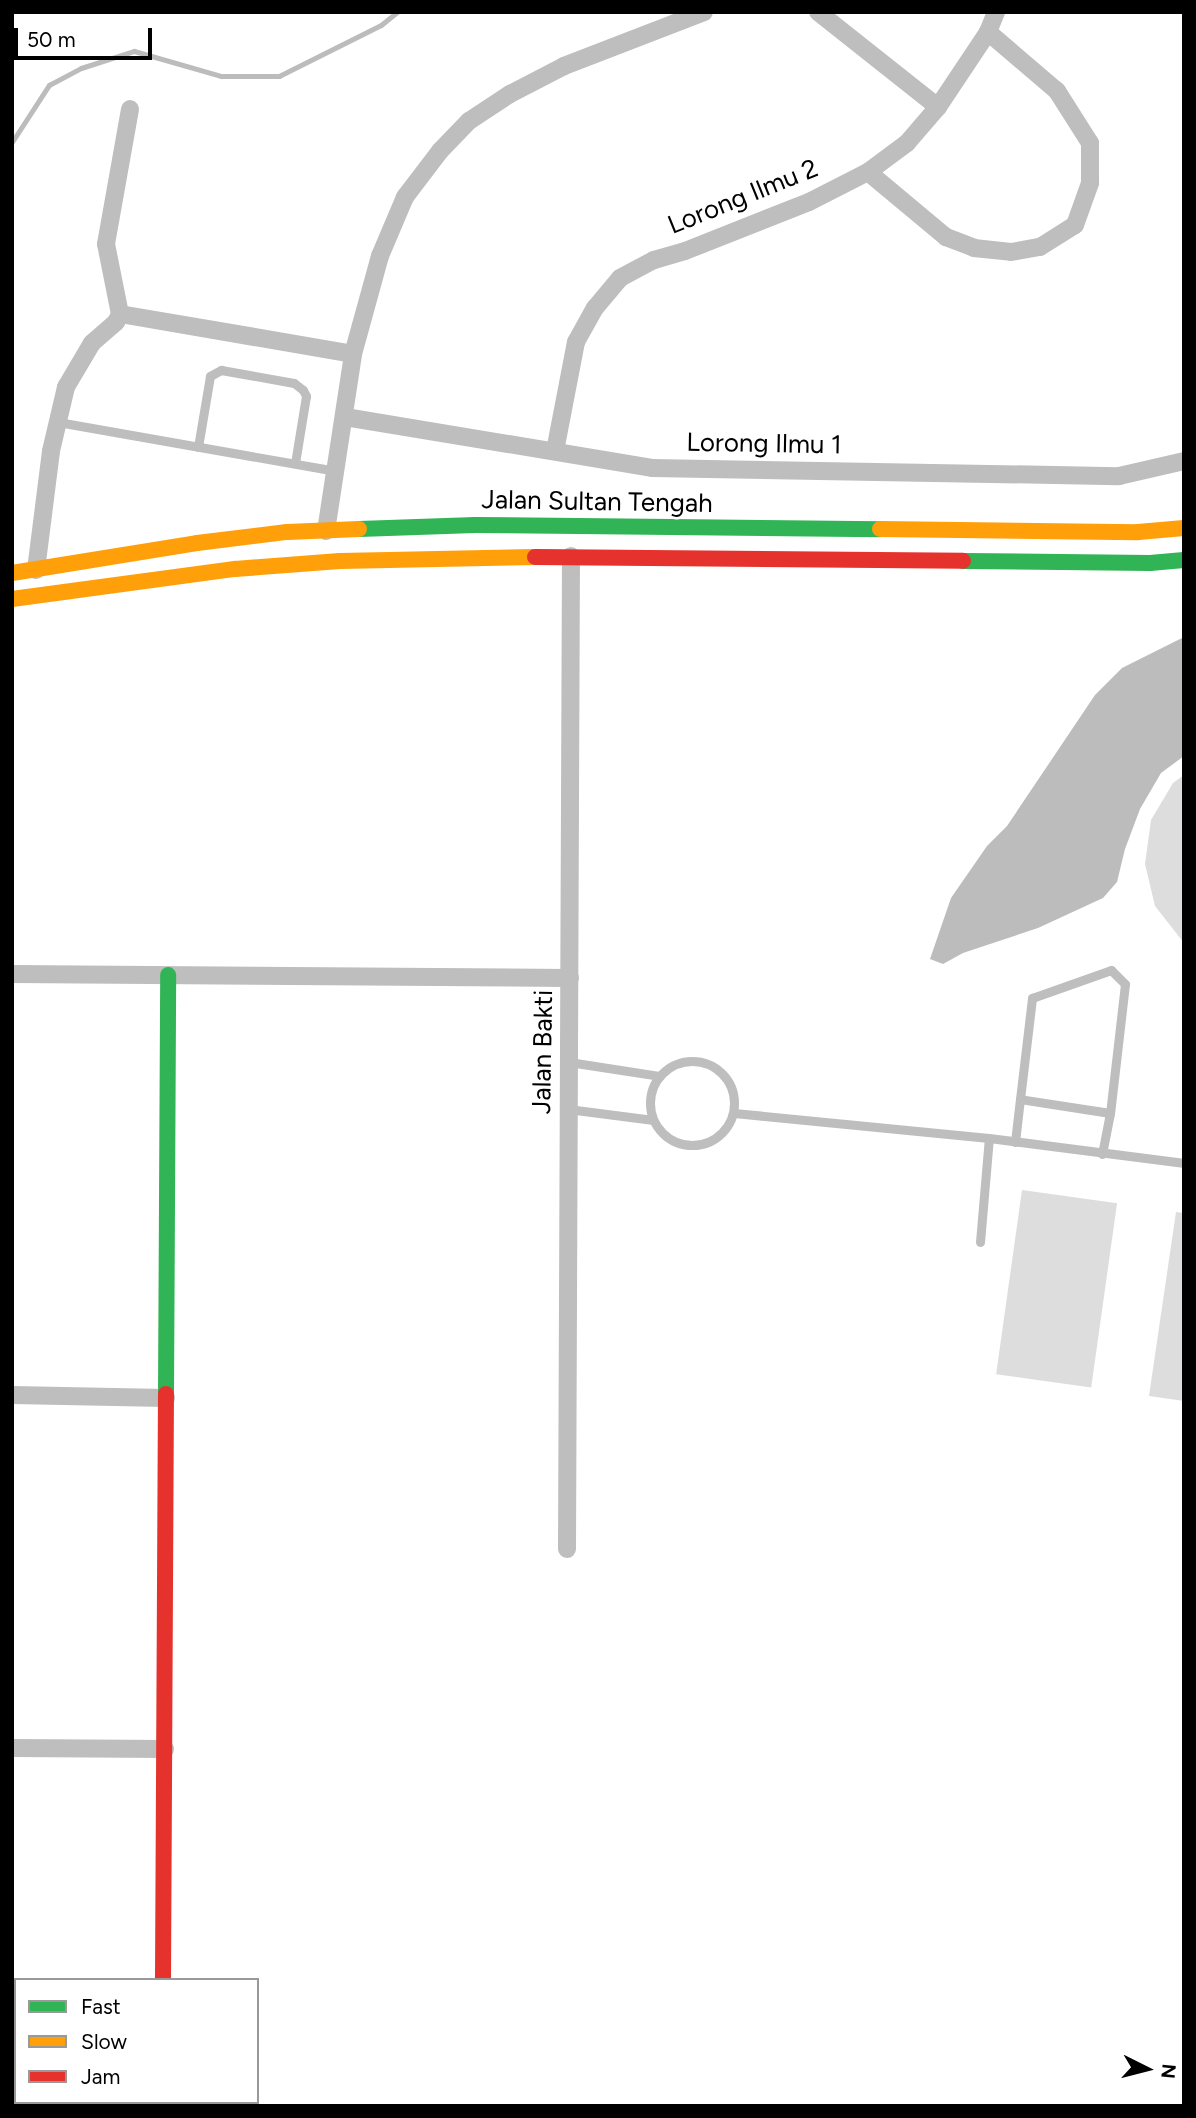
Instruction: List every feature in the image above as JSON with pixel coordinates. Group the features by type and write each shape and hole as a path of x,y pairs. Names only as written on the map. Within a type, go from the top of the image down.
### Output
{"main road":[{"name":"Jalan Sultan Tengah","path":"12,573 247,535 475,525 1138,532 1184,527"},
{"name":"Jalan Sultan Tengah","path":"12,599 235,569 289,565 571,556 1150,563 1184,560"},
{"path":"163,1978 168,975"}],"street":[{"path":"327,531 353,354 380,256 405,197 440,151 469,121 510,94 564,66 704,12"},
{"path":"818,12 937,107"},
{"name":"Lorong Ilmu 2","path":"555,451 576,342 595,308 620,278 654,260 685,251 809,202 868,172 907,143 937,107 988,32 996,12"},
{"path":"868,172 946,237 974,248 1011,252 1040,247 1075,225 1090,183 1090,144 1057,91 988,32"},
{"path":"36,570 58,422 66,387 92,343 116,322 120,314 106,244 130,109"},
{"path":"120,314 353,354"},
{"name":"Lorong Ilmu 1","path":"345,417 652,468 1119,477 1184,461"},
{"name":"Jalan Bakti","path":"567,1549 571,556"},
{"path":"12,974 570,978"},
{"path":"12,1395 166,1398"},
{"path":"12,1748 165,1749"}],"lane":[{"path":"198,447 210,376 221,370 294,383 303,390 306,396 295,463"},
{"path":"58,422 335,471"},
{"path":"1015,1142 1032,998 1111,970 1118,974 1125,984 1110,1113 1102,1154"},
{"path":"683,1061 711,1065 723,1073 731,1085 734,1113 728,1127 718,1138 704,1144 689,1146 674,1142 662,1133 653,1120 650,1104 652,1090 659,1076 683,1061"},
{"path":"569,1062 659,1076"},
{"path":"1020,1099 1110,1113"},
{"path":"568,1109 653,1120"},
{"path":"734,1113 989,1138 1184,1163"},
{"path":"980,1242 989,1138"}],"shaded area":[{"path":"1184,637 1184,756 1161,773 1140,809 1125,849 1117,882 1103,898 1038,928 963,953 943,964 930,959 951,898 987,846 1007,826 1095,695 1122,668"}],"building":[{"path":"1184,775 1184,943 1155,906 1145,864 1151,820 1173,783"},
{"path":"1022,1190 1117,1203 1091,1388 996,1374"},
{"path":"1176,1212 1184,1213 1184,1401 1149,1396"}],"waterway":[{"path":"12,142 49,85 81,68 134,51 221,76 279,76 381,25 397,12"}],"traffic: fast":[{"path":"359,529 475,525 880,529"},
{"path":"963,561 1150,563 1184,560"},
{"path":"166,1394 168,975"}],"traffic: slow":[{"path":"880,529 1138,532 1184,528"},
{"path":"12,573 197,543 287,532 359,529"},
{"path":"12,599 235,569 340,561 535,557"}],"traffic: jam":[{"path":"535,557 963,561"},
{"path":"163,1978 166,1394"}]}
